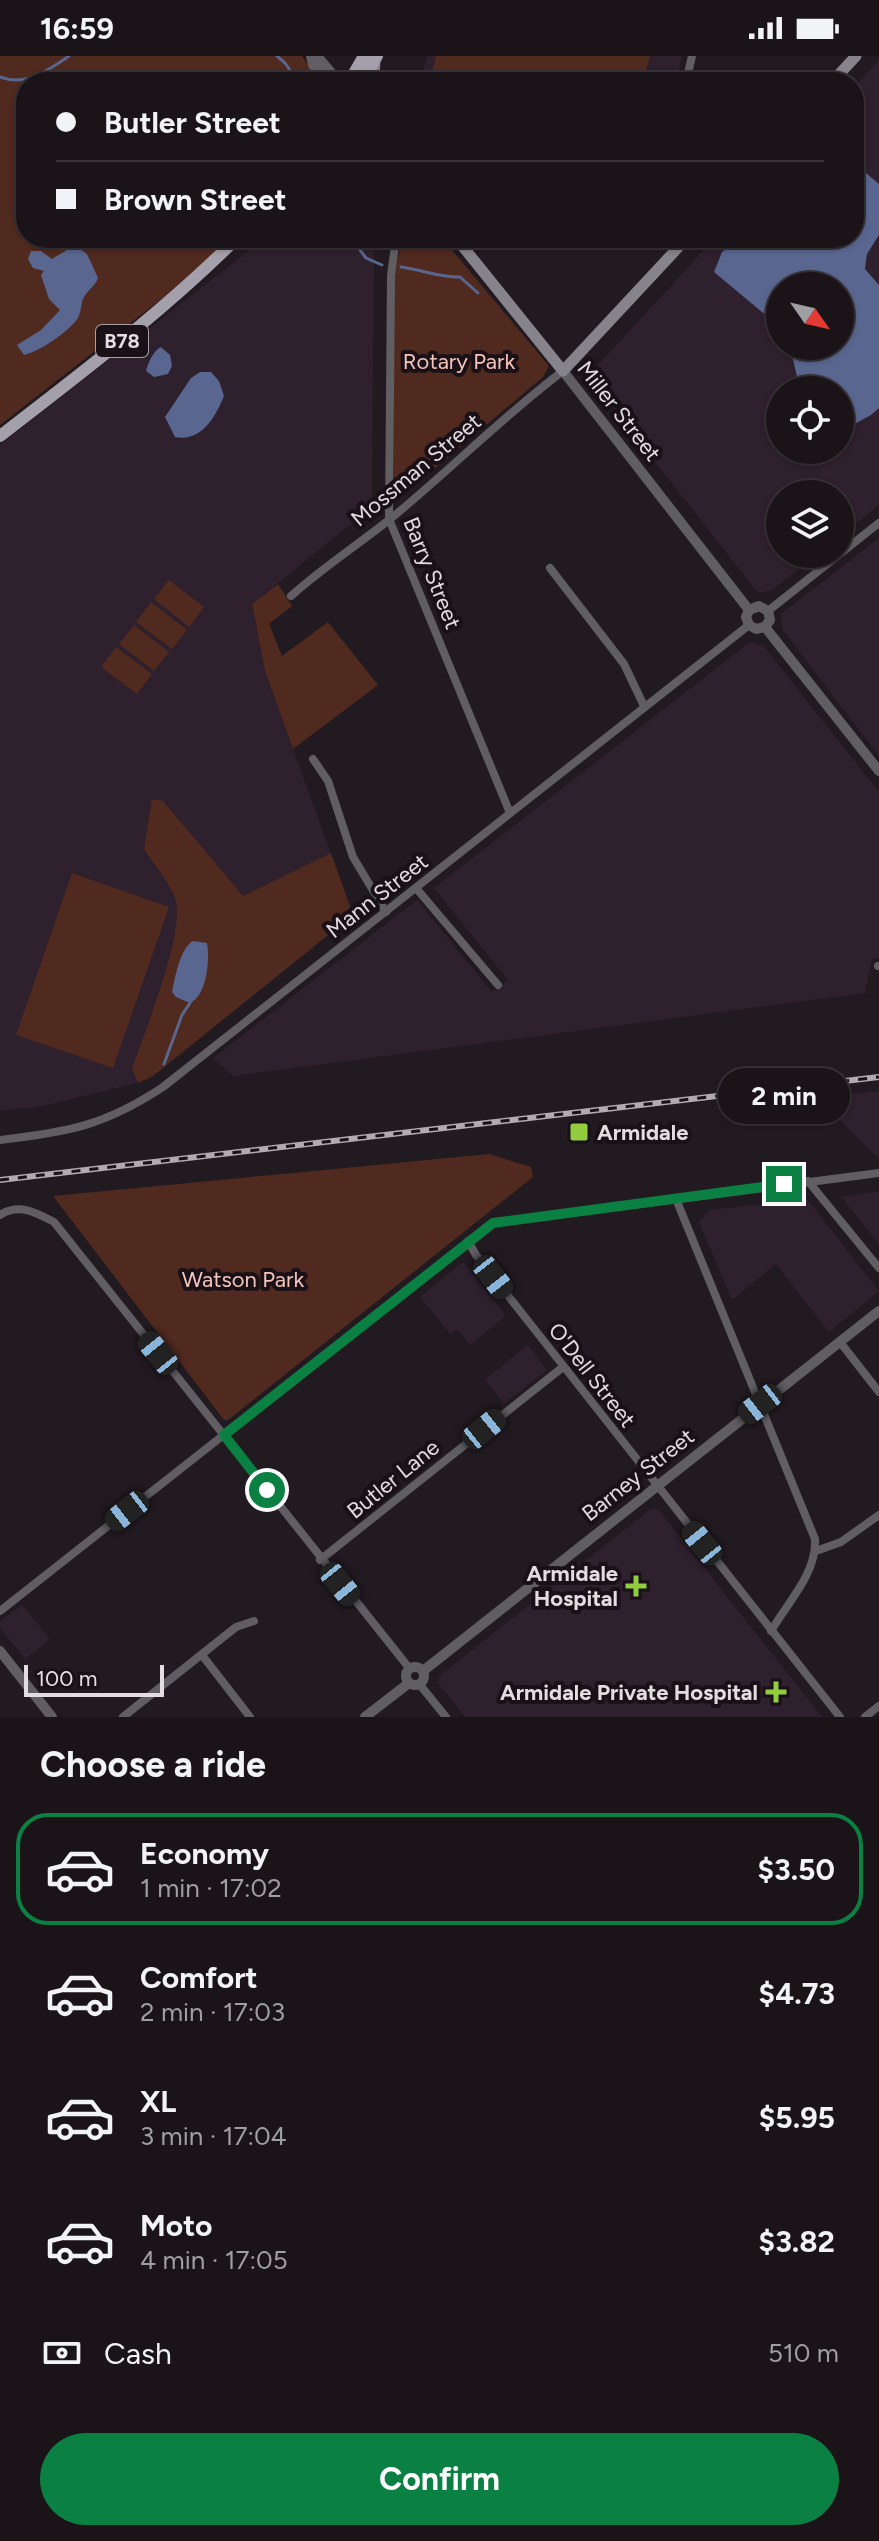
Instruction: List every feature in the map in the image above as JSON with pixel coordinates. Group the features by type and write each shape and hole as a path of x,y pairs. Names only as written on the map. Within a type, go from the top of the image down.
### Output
{"main road":[{"path":"841,72 856,56"},
{"path":"358,72 372,57"},
{"name":"B78","path":"0,436 149,320 227,248"},
{"name":"Miller Street","path":"464,248 563,371"},
{"path":"563,371 676,249"}],"street":[{"path":"314,56 329,72"},
{"name":"Barry Street","path":"395,248 391,275 389,519 510,813"},
{"name":"Mossman Street","path":"291,596 389,519 563,371"},
{"name":"Miller Street","path":"563,371 749,610"},
{"path":"768,611 879,523"},
{"path":"550,568 624,664 644,706"},
{"path":"759,606 768,611 770,620 765,627 756,629 749,625 746,617 749,610 759,606"},
{"name":"Mann Street","path":"0,1140 91,1125 115,1116 163,1087 749,625"},
{"path":"765,627 879,771"},
{"path":"313,759 328,781 353,857 386,912"},
{"path":"416,888 498,985"},
{"path":"0,1611 493,1223 879,1173"},
{"path":"808,1181 879,1268"},
{"path":"676,1199 812,1528 816,1551 812,1567 771,1631"},
{"path":"0,1215 10,1209 31,1210 54,1222 320,1560 410,1669"},
{"name":"O'Dell Street","path":"468,1241 563,1367 840,1717"},
{"name":"Barney Street","path":"423,1671 879,1311"},
{"path":"840,1342 879,1392"},
{"name":"Butler Lane","path":"320,1560 563,1367"},
{"path":"816,1551 841,1542 879,1515"},
{"path":"123,1717 236,1627 254,1621"},
{"path":"0,1651 52,1717"},
{"path":"202,1655 250,1717"},
{"path":"365,1717 414,1684 424,1681 423,1671 410,1669"},
{"path":"410,1669 406,1677 446,1717"},
{"path":"865,1717 879,1706"}],"shaded area":[{"path":"427,56 682,56 678,72 423,72"},
{"path":"879,60 879,505 854,525 854,480 766,480 766,568 800,568 772,590 758,593 588,376 706,248 864,248 864,76"},
{"path":"252,248 374,248 372,507 252,604 265,671 353,915 153,1076 138,1083 42,1106 0,1111 0,445"},
{"path":"879,538 879,756 782,629 781,614 840,568 854,568 854,557"},
{"path":"750,642 763,645 879,792 879,957 872,959 865,993 233,1076 213,1058 417,900 492,992 508,980 434,888"},
{"path":"879,1091 879,1156 876,1156 835,1115 833,1096"},
{"path":"879,1191 879,1244 841,1197"},
{"path":"807,1199 879,1291 829,1332 776,1264 732,1300 699,1222 709,1210"},
{"path":"463,1262 506,1316 470,1345 457,1329 450,1334 420,1297"},
{"path":"528,1345 547,1370 504,1404 485,1379"},
{"name":"Armidale Hospital","path":"652,1508 658,1509 822,1717 465,1717 438,1683 439,1676"},
{"path":"22,1605 50,1639 25,1659 0,1628 0,1621"}],"green space":[{"path":"0,56 302,56 313,72 16,72 16,248 220,248 187,279 0,425"},
{"path":"436,56 650,56 646,72 432,72"},
{"name":"Rotary Park","path":"400,248 450,248 549,366 543,377 408,491 394,484 394,277"},
{"path":"169,580 204,607 189,627 154,599"},
{"path":"278,584 292,606 269,624 282,656 328,622 378,685 293,749 265,671 252,604"},
{"path":"151,602 187,630 172,649 136,622"},
{"path":"134,625 169,652 154,671 119,644"},
{"path":"116,647 152,674 137,694 101,667"},
{"path":"152,799 163,801 243,896 331,853 353,915 153,1076 138,1083 132,1069 169,960 177,917 171,889 144,849"},
{"path":"72,873 169,907 113,1068 16,1035"},
{"name":"Watson Park","path":"489,1154 531,1167 533,1177 228,1420 224,1420 53,1196"}],"water":[{"path":"864,171 879,184 879,235 867,254 865,269 879,285 879,408 854,424 854,376 797,376 793,360 854,360 854,272 766,272 766,315 714,272 722,252 728,248 864,248"},
{"path":"70,248 79,248 87,254 98,278 82,301 74,323 46,345 24,355 17,345 41,330 60,310 49,299 41,275 44,271 33,268 28,259 31,251 41,251 52,259"},
{"path":"161,347 170,355 172,366 168,374 154,377 146,371 153,354"},
{"path":"200,372 211,372 219,381 224,396 206,427 192,436 175,437 165,417 191,378"},
{"path":"193,941 207,943 208,958 204,985 190,1003 172,992 181,957"}],"waterway":[{"path":"43,72 69,56"},
{"path":"277,56 291,72"},
{"path":"0,77 16,80"},
{"path":"358,248 366,258 382,265"},
{"path":"401,267 460,277 478,293"},
{"path":"164,1064 182,1015 190,1003"}],"railway":[{"path":"0,1180 879,1077"}],"place":[{"name":"Armidale","path":"579,1132"},
{"name":"Armidale Hospital","path":"636,1586"},
{"name":"Armidale Private Hospital","path":"776,1692"}],"route":[{"path":"267,1490 224,1435 493,1223 784,1184"}]}
